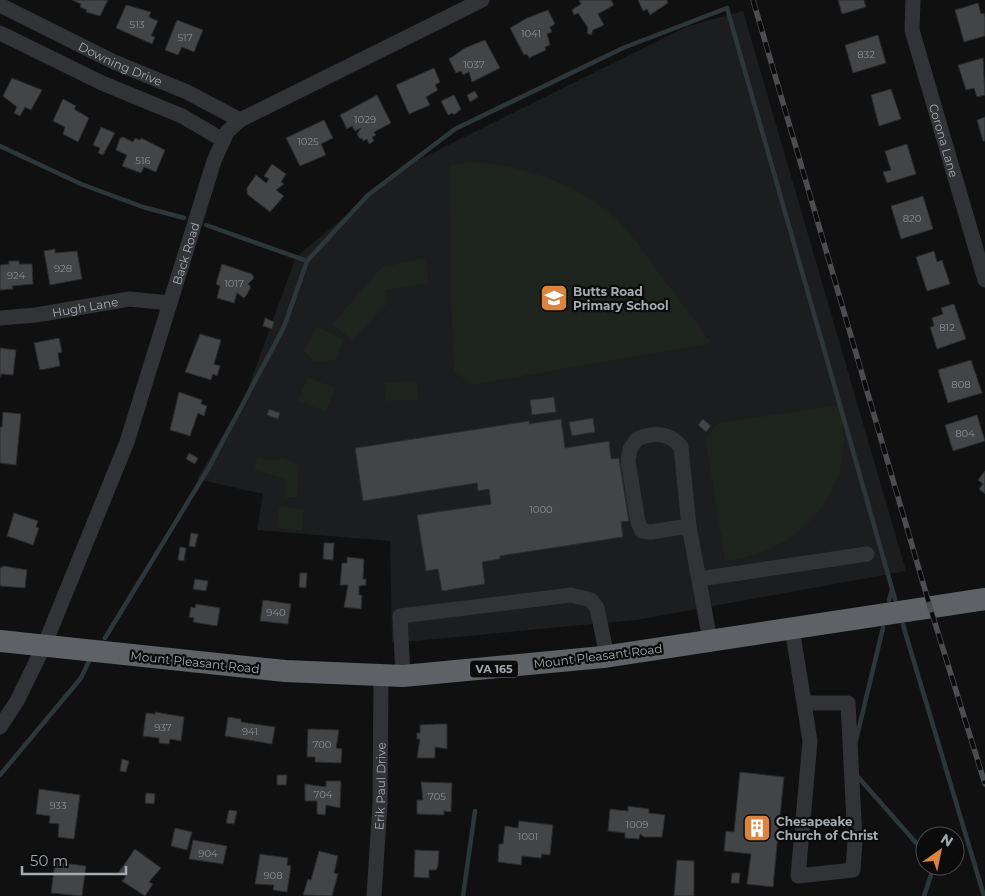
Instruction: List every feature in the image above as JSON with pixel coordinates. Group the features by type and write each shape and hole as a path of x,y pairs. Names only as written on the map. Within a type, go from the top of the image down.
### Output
{"highway":[{"name":"Mount Pleasant Road","path":"0,641 286,671 403,676 451,673 607,656 985,599"}],"street":[{"name":"Back Road","path":"0,727 17,701 44,646 127,442 214,161 223,140 232,127 240,120 482,0"},
{"name":"Corona Lane","path":"913,0 912,30 985,280"},
{"name":"Downing Drive","path":"0,5 114,62 187,92 240,120"},
{"name":"Downing Drive","path":"0,33 102,83 182,116 223,140"},
{"name":"Hugh Lane","path":"0,318 36,315 129,299 170,303"},
{"path":"689,526 651,532 642,531 638,522 628,461 630,449 637,439 664,434 674,439 681,447 689,526 710,640"},
{"path":"698,579 867,554"},
{"path":"403,676 400,616 571,595 591,600 597,608 607,656"},
{"path":"792,628 810,741 798,876 853,870 855,841 848,703 804,703"},
{"name":"Erik Paul Drive","path":"374,896 380,804 380,676"}],"shaded area":[{"name":"Butts Road Primary School","path":"743,11 906,571 636,620 392,643 390,541 257,530 263,494 197,479 244,399 296,257 406,166 688,26"},
{"path":"470,162 509,167 548,178 567,186 601,206 633,237 712,343 470,385 454,370 451,305 450,165"},
{"path":"425,258 429,283 386,290 387,304 352,340 332,324 382,267"},
{"path":"317,327 344,339 335,360 315,362 303,350"},
{"path":"307,377 336,388 326,412 298,401"},
{"path":"417,381 418,400 385,401 384,382"},
{"path":"839,405 844,434 842,462 834,487 820,510 802,529 779,544 754,555 725,561 705,438 718,423"},
{"path":"257,457 272,460 282,458 299,464 297,497 284,497 285,479 254,470"},
{"path":"279,506 304,509 302,531 277,528"}],"building":[{"path":"72,0 108,0 100,16 86,12 87,10 80,7 81,4"},
{"path":"579,0 611,0 614,5 598,14 604,25 593,30 591,35 587,33 588,28 578,13 574,15 572,10 581,4"},
{"path":"638,0 667,0 668,3 650,15 647,9 643,11"},
{"path":"838,0 864,0 866,7 842,14"},
{"path":"978,3 981,14 984,13 985,17 985,36 964,42 955,10"},
{"path":"126,5 151,12 149,17 158,21 151,36 155,37 152,44 116,28"},
{"path":"548,10 555,24 550,27 552,32 547,34 550,45 545,47 546,50 529,58 527,54 524,55 510,28 527,18"},
{"path":"177,20 203,30 194,52 182,47 178,55 165,50"},
{"path":"878,35 886,63 853,73 845,45"},
{"path":"485,40 500,68 472,82 469,72 463,75 461,71 456,73 449,59 465,48"},
{"path":"983,58 985,95 977,97 974,88 966,90 958,65"},
{"path":"434,68 440,82 435,85 438,90 426,97 430,105 409,114 396,85"},
{"path":"12,78 42,90 31,110 25,107 20,116 14,113 17,107 3,96"},
{"path":"891,89 901,119 879,126 871,95"},
{"path":"475,91 478,97 470,102 467,95"},
{"path":"377,95 391,123 374,132 376,135 372,137 374,141 369,144 367,139 363,141 357,134 361,128 355,131 352,126 347,129 340,115"},
{"path":"454,95 461,109 454,115 453,113 448,115 441,101"},
{"path":"63,99 76,106 74,109 89,118 78,142 63,134 65,127 53,121"},
{"path":"985,117 985,141 983,141 977,120"},
{"path":"324,120 333,138 321,144 326,155 300,166 286,138"},
{"path":"101,127 115,133 103,155 98,153 100,148 93,145"},
{"path":"123,137 133,142 135,138 140,140 141,138 165,150 156,172 144,167 141,173 122,166 127,155 116,150 120,138"},
{"path":"907,144 916,174 887,183 883,172 891,170 885,151"},
{"path":"272,164 286,174 281,182 284,184 276,190 284,196 270,212 247,194 247,188 256,175 266,183 269,179 264,176"},
{"path":"923,196 933,229 901,239 891,206"},
{"path":"55,249 55,253 77,251 82,279 50,285 44,251"},
{"path":"934,251 937,262 942,260 950,284 927,291 916,257"},
{"path":"9,261 19,261 19,264 32,264 33,284 12,286 13,289 0,290 0,265 9,264"},
{"path":"222,264 252,274 254,278 248,284 251,287 246,296 244,298 237,293 234,303 217,298 220,286 216,284"},
{"path":"954,304 966,339 937,349 930,327 934,326 932,318 943,314 941,308"},
{"path":"265,318 274,322 272,329 263,326"},
{"path":"200,334 221,340 214,364 220,366 217,376 213,374 211,380 185,372"},
{"path":"59,338 62,352 58,353 60,366 40,370 34,343"},
{"path":"0,348 16,350 13,375 2,374 0,377"},
{"path":"971,360 982,393 948,403 938,370"},
{"path":"179,392 202,400 201,404 207,406 204,416 198,413 190,436 170,430"},
{"path":"554,397 556,412 532,415 530,400"},
{"path":"269,409 280,413 278,419 267,415"},
{"path":"3,412 21,414 16,465 0,463 0,427 2,427"},
{"path":"977,415 985,441 953,451 945,425"},
{"path":"593,418 595,432 572,436 569,422"},
{"path":"561,419 565,448 609,441 611,459 619,458 629,521 621,522 623,537 500,556 500,559 482,562 485,584 442,591 438,569 426,571 417,515 491,504 489,489 478,491 477,483 363,501 355,448 529,421 529,424"},
{"path":"703,419 711,426 706,432 698,425"},
{"path":"189,453 198,458 195,464 186,459"},
{"path":"985,471 985,494 979,489 983,484 978,480"},
{"path":"14,513 38,521 36,527 39,528 33,545 7,536"},
{"path":"191,533 198,534 195,547 189,546"},
{"path":"324,543 334,543 333,560 323,559"},
{"path":"180,547 186,548 184,561 178,560"},
{"path":"347,557 364,559 363,579 366,579 366,585 359,586 359,595 362,595 361,609 344,607 348,585 340,585 342,563 347,563"},
{"path":"4,566 27,570 25,588 0,586 0,568"},
{"path":"300,573 307,573 306,588 299,587"},
{"path":"195,579 208,581 206,591 193,589"},
{"path":"263,600 291,604 288,624 260,621"},
{"path":"196,604 220,608 217,626 193,622 194,618 189,617 191,607 195,608"},
{"path":"155,712 184,717 181,741 170,739 169,744 159,743 159,738 143,736 146,713 155,714"},
{"path":"228,717 241,719 241,722 275,727 272,744 225,736"},
{"path":"447,724 447,749 435,747 435,758 417,758 420,739 417,739 417,733 420,733 420,725"},
{"path":"308,729 339,730 336,748 342,749 341,763 315,762 315,757 307,757"},
{"path":"122,759 129,761 126,772 120,771"},
{"name":"Chesapeake Church of Christ","path":"740,772 784,777 780,816 783,816 782,825 779,824 773,887 747,884 751,854 724,851 726,831 734,832"},
{"path":"277,775 287,775 286,785 277,785"},
{"path":"326,781 341,781 340,808 326,805 325,815 317,814 317,801 305,801 305,784 326,787"},
{"path":"421,782 452,783 451,812 444,811 444,815 417,814 417,800 423,800"},
{"path":"39,789 80,795 74,839 58,837 59,824 49,823 50,816 36,814"},
{"path":"146,793 155,794 154,804 145,803"},
{"path":"628,806 649,809 649,813 665,815 662,837 644,837 640,834 639,839 625,838 625,833 608,831 610,809 628,811"},
{"path":"229,810 237,811 234,824 226,823"},
{"path":"519,821 553,825 550,855 542,854 541,858 522,856 521,865 498,862 499,844 503,844 505,826 518,828"},
{"path":"175,828 192,832 187,850 171,846"},
{"path":"193,840 227,846 223,864 189,859"},
{"path":"135,849 161,868 149,882 153,884 145,896 122,881 126,876 119,872"},
{"path":"415,850 439,851 438,866 436,870 429,870 429,878 414,877"},
{"path":"319,851 338,856 334,873 338,874 332,896 303,895 308,879 311,880"},
{"path":"260,854 288,858 287,865 291,866 287,892 273,890 274,885 255,884"},
{"path":"677,860 694,861 694,896 674,896"},
{"path":"55,862 86,866 82,896 51,893"},
{"path":"732,873 740,873 739,883 731,883"}],"waterway":[{"path":"105,638 208,469 284,327 307,261 368,195 455,129 623,48 727,8 895,599"},
{"path":"0,146 81,184 143,207 184,218"},
{"path":"206,225 307,261"},
{"path":"889,600 892,589"},
{"path":"903,625 984,896"},
{"path":"856,740 883,628"},
{"path":"0,775 81,678 89,661"},
{"path":"858,777 915,842"},
{"path":"463,896 475,811"},
{"path":"924,896 931,876"}],"railway":[{"path":"753,0 930,607 985,784"}],"place":[{"name":"Butts Road Primary School","path":"554,298"},
{"name":"Chesapeake Church of Christ","path":"757,828"}]}
